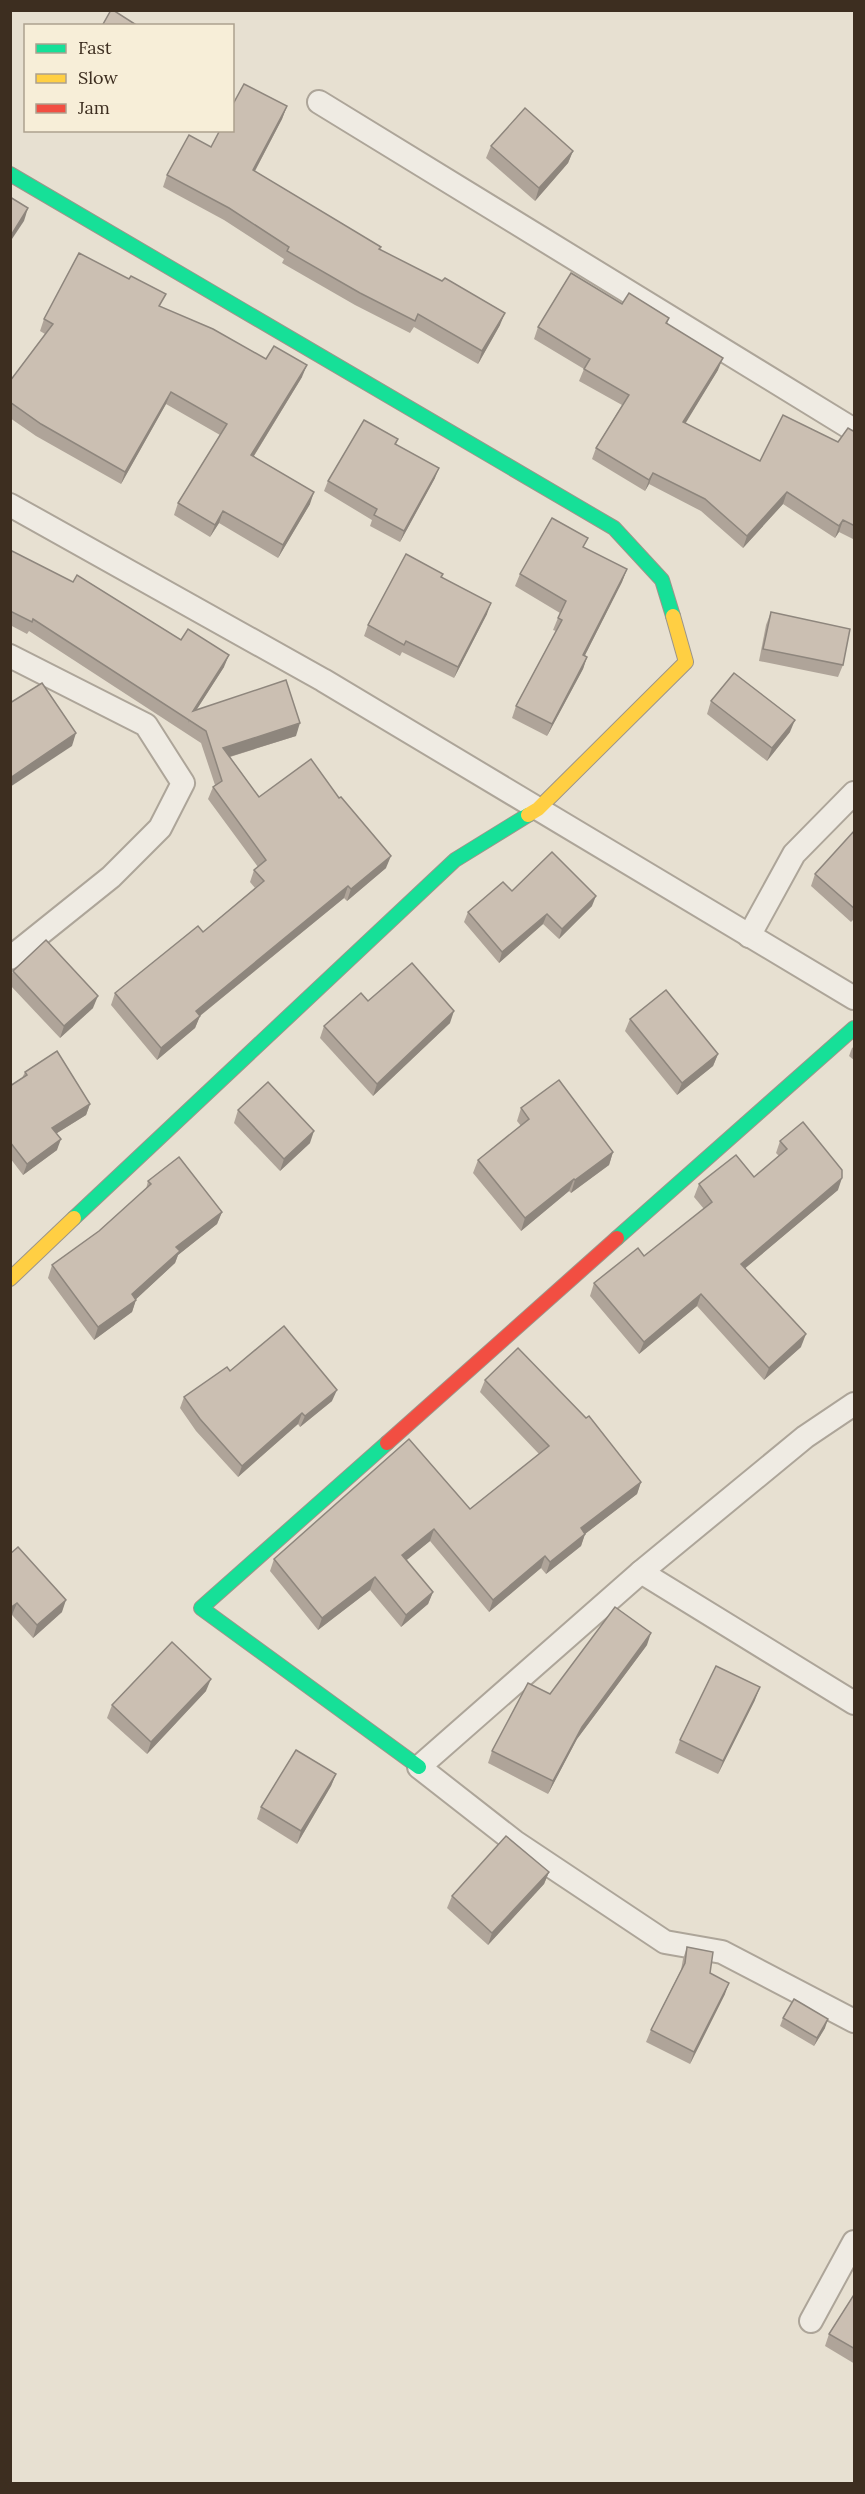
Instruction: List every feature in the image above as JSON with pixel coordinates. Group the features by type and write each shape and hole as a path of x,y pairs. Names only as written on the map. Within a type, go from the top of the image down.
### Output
{"street":[{"path":"319,102 855,430"},
{"path":"10,174 614,528 662,580 686,663 538,809 454,860 10,1279"},
{"path":"10,505 323,680 855,998"},
{"path":"10,656 146,725 183,783 160,828 111,877 10,958"},
{"path":"749,936 795,854 855,793"},
{"path":"855,1028 201,1608 419,1767 515,1842 665,1942 722,1953 855,2021"},
{"path":"419,1767 641,1572 804,1437 855,1404"},
{"path":"641,1572 855,1703"},
{"path":"812,2321 855,2242"}],"building":[{"path":"113,10 135,24 103,24"},
{"path":"244,84 287,106 253,170 381,247 379,249 442,281 445,278 505,313 482,351 418,314 415,321 360,293 287,251 289,247 229,208 167,175 189,135 211,147 219,132 234,132 234,102"},
{"path":"525,108 573,151 539,188 491,146"},
{"path":"10,197 28,208 10,237"},
{"path":"79,253 129,279 131,276 166,294 159,306 213,329 266,359 274,346 307,365 251,455 314,492 283,545 223,511 215,525 178,503 227,424 171,392 125,472 41,424 10,402 10,381 53,324 44,319"},
{"path":"571,273 622,304 629,293 669,318 666,323 723,358 683,422 760,461 783,415 838,442 848,428 855,432 855,526 843,520 839,526 787,492 747,536 705,499 653,473 649,480 596,448 629,395 584,369 590,359 538,327"},
{"path":"364,420 398,439 395,444 439,468 404,531 374,515 377,509 328,481"},
{"path":"552,518 588,538 583,547 627,569 583,655 587,657 552,724 516,706 562,620 558,618 566,601 520,574"},
{"path":"12,551 73,582 77,575 181,640 188,629 229,655 193,711 286,680 300,723 223,748 259,797 311,759 339,798 341,797 391,856 351,889 348,886 196,1011 200,1016 161,1048 115,993 198,926 203,932 264,881 254,870 266,860 213,787 222,781 206,731 33,619 32,622 10,611 10,554"},
{"path":"406,554 443,574 441,577 491,603 458,667 406,641 404,645 368,625"},
{"path":"771,612 850,629 843,665 763,649"},
{"path":"734,673 795,720 772,748 711,701"},
{"path":"42,683 76,733 10,778 10,703"},
{"path":"855,830 855,909 815,874"},
{"path":"552,852 596,896 562,929 547,914 502,952 468,912 503,882 512,891"},
{"path":"46,940 98,996 64,1026 13,971"},
{"path":"412,963 454,1011 377,1084 324,1026 361,993 368,1001"},
{"path":"666,990 718,1054 682,1083 630,1019"},
{"path":"57,1051 90,1104 52,1128 61,1139 27,1164 10,1142 10,1086 27,1075 25,1072"},
{"path":"559,1080 613,1152 574,1179 525,1218 478,1160 529,1119 521,1108"},
{"path":"268,1082 314,1131 284,1159 238,1110"},
{"path":"803,1122 842,1170 842,1178 741,1264 806,1334 769,1368 701,1294 644,1342 594,1283 638,1248 644,1256 712,1202 699,1184 736,1155 754,1177 787,1149 780,1141"},
{"path":"179,1157 222,1212 176,1247 180,1251 132,1294 136,1300 98,1327 52,1265 99,1231 151,1184 148,1181"},
{"path":"284,1326 337,1390 305,1416 302,1413 242,1466 200,1419 184,1397 227,1367 230,1371"},
{"path":"518,1348 586,1418 589,1416 641,1482 581,1528 585,1534 550,1562 545,1556 493,1600 434,1529 402,1555 433,1592 406,1615 375,1577 322,1618 274,1559 409,1439 470,1509 549,1446 485,1380"},
{"path":"18,1547 66,1600 37,1625 17,1603 10,1608 10,1554"},
{"path":"615,1607 651,1633 582,1727 553,1781 492,1751 528,1683 550,1694"},
{"path":"172,1642 211,1679 151,1742 112,1705"},
{"path":"716,1666 760,1687 723,1761 680,1740"},
{"path":"296,1750 336,1774 301,1831 261,1807"},
{"path":"506,1836 549,1872 492,1933 452,1896"},
{"path":"687,1947 713,1952 710,1973 729,1983 694,2052 651,2030 685,1963"},
{"path":"794,1999 828,2019 817,2038 783,2018"},
{"path":"855,2293 855,2349 829,2334"}],"traffic: fast":[{"path":"10,174 614,528 662,580 673,616"},
{"path":"74,1218 455,860 528,815"},
{"path":"617,1238 854,1028"},
{"path":"387,1443 201,1608 419,1767"}],"traffic: slow":[{"path":"528,815 538,809 686,662 673,616"},
{"path":"10,1279 74,1218"}],"traffic: jam":[{"path":"387,1443 617,1238"}]}
